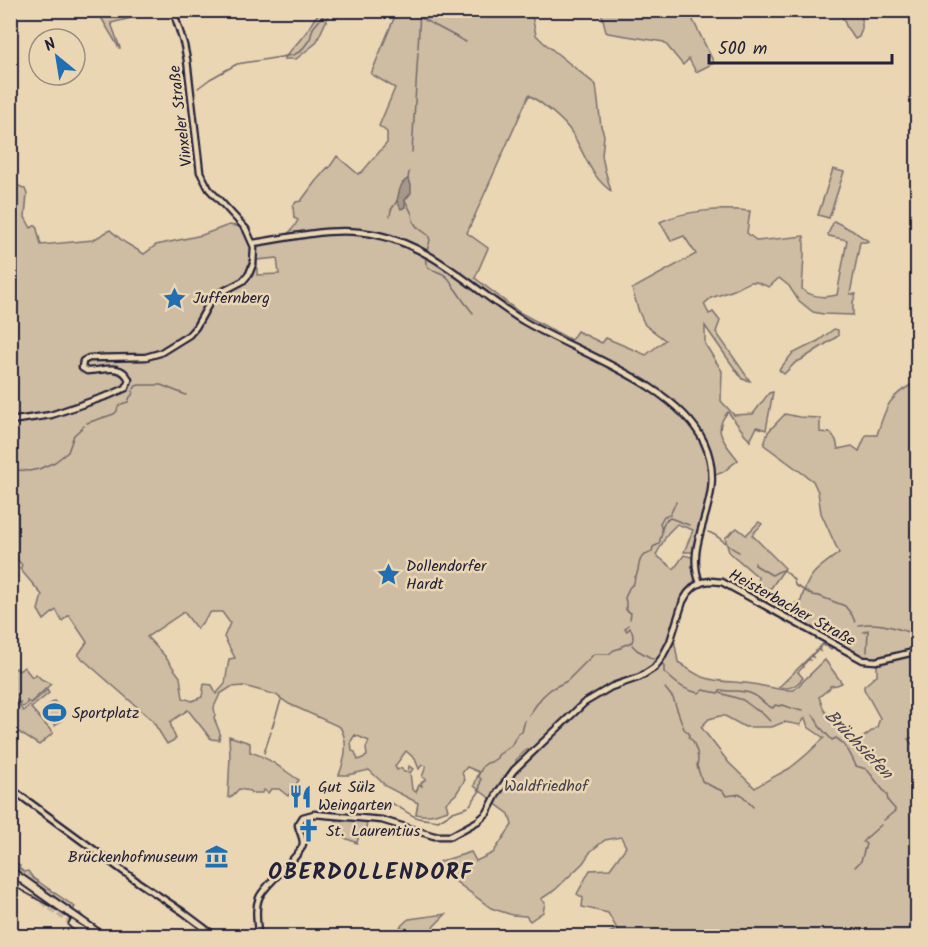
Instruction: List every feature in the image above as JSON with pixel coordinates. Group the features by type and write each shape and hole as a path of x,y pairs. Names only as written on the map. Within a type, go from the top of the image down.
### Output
{"highway":[{"path":"10,872 102,936"},
{"path":"10,877 34,894"},
{"path":"73,924 91,936"}],"main road":[{"name":"Vinxeler Straße","path":"173,10 187,60 200,172 204,183 246,229 253,243"},
{"path":"10,421 51,415 122,391 129,384 126,374 119,369 109,368 84,370 81,365 84,359 156,356 185,338 196,327 211,300 243,281 249,274 255,258 253,243 341,230 378,234 434,256 524,321 621,371 664,397 684,415 708,452 711,465 711,491 698,539 696,556 700,583 685,596 670,642 654,668 640,677 611,687 584,703 518,766 499,789 487,813 454,835 442,837 375,819 314,814 303,817 298,825 303,843 302,848 270,882 259,898 258,936"},
{"name":"Heisterbacher Straße","path":"700,583 722,582 863,660 876,661 918,651"},
{"path":"10,788 215,936"}],"green space":[{"path":"143,10 147,14 111,23 119,48 99,14 106,11 108,14"},
{"path":"322,11 334,11 328,17 316,43 296,59 284,59 315,18"},
{"path":"397,11 531,11 536,35 596,85 604,135 602,156 611,191 593,172 577,141 564,123 529,95 467,233 488,248 475,278 519,312 571,340 577,331 602,343 606,338 646,355 665,340 645,325 632,289 696,254 684,236 671,241 660,222 670,218 704,211 750,211 747,233 757,241 804,236 802,289 818,296 837,295 847,240 829,236 834,221 868,241 860,242 850,294 856,294 853,302 853,315 813,312 798,300 789,286 779,278 769,287 750,282 711,298 704,304 709,314 713,312 720,321 716,332 750,381 742,379 705,326 705,344 722,371 721,401 734,415 753,414 769,393 773,392 766,430 757,427 750,441 728,412 723,419 720,431 722,437 738,460 723,472 710,477 694,552 684,552 693,530 677,524 668,533 656,555 674,569 684,555 695,558 695,580 683,595 673,620 669,641 656,663 647,672 615,681 592,695 535,746 525,751 516,760 516,764 492,800 474,786 479,772 467,767 462,773 465,780 456,794 446,803 448,810 428,815 416,814 418,803 387,787 369,770 339,775 345,751 340,727 289,704 276,695 244,686 231,687 220,694 214,707 214,718 220,733 219,740 211,739 188,710 170,722 176,739 167,744 152,720 78,655 87,642 69,615 62,621 56,610 44,620 38,610 42,595 20,569 22,565 11,552 10,181 25,189 27,194 25,217 31,228 36,225 41,245 93,240 110,230 144,254 156,245 202,235 229,225 243,227 252,245 266,244 285,236 290,231 298,220 294,218 293,206 296,202 301,201 337,156 358,174 387,143 387,132 379,126 395,88 371,74","holes":["277,258 279,274 257,275 257,260","184,612 197,629 211,612 222,612 230,623 224,637 235,658 229,659 225,684 216,694 212,685 204,684 202,697 192,701 183,698 180,677 147,637","355,735 369,741 366,748 367,756 358,760 355,752 352,751 351,741","406,751 415,759 419,769 422,765 426,766 422,777 426,779 421,783 422,786 419,785 416,792 412,789 410,773 413,769 409,766 408,772 404,772 401,768 397,770 395,766"]},
{"path":"601,11 699,11 691,16 714,63 696,72 689,59 683,65 664,42 608,33"},
{"path":"840,11 862,11 862,29 859,37 855,39 847,28"},
{"path":"833,169 844,172 829,218 818,215"},
{"path":"834,329 838,330 838,336 796,362 784,374 779,370 792,354 818,341"},
{"name":"Waldfriedhof","path":"917,382 918,736 908,739 912,744 917,742 917,749 913,753 918,753 917,936 606,936 617,929 608,913 582,907 583,898 577,894 590,870 610,869 626,847 621,837 605,840 591,851 583,863 555,890 541,899 545,903 543,912 530,921 526,916 512,915 491,908 443,872 439,862 471,852 476,861 493,853 512,825 509,814 493,802 520,765 589,702 613,689 648,676 662,662 674,639 678,662 698,675 717,681 794,690 825,660 842,683 830,686 819,697 824,710 841,732 858,741 877,727 880,718 864,686 877,675 877,663 855,654 841,643 831,640 780,610 801,601 814,572 839,553 821,513 818,492 813,481 764,445 768,432 785,414 820,418 820,432 831,433 838,449 852,446 859,451 866,435 877,435 890,402","holes":["725,716 745,727 772,727 784,722 800,725 805,718 808,727 824,738 790,768 755,788 729,763 701,727 709,719"]},
{"path":"759,522 762,524 752,535 785,568 768,589 759,585 758,577 729,552 725,538 737,528 746,535"},
{"path":"824,643 833,647 831,649 824,644 825,646 822,645 819,649 820,651 812,655 813,657 811,656 798,672 803,678 800,681 790,688 779,687"},
{"path":"24,667 32,677 36,674 51,684 30,703 27,701 23,707 11,693 14,688 10,673 16,668 19,671"},
{"path":"47,690 49,693 31,708 53,733 39,745 17,731 14,736 11,734 11,696 23,711"},
{"name":"Sportplatz","path":"54,701 67,715 55,726 42,711"},
{"path":"229,736 250,743 250,752 270,760 299,780 288,796 279,789 271,789 268,793 264,790 262,793 251,793 239,789 230,798 228,797"},
{"path":"337,819 367,820 366,829 362,829 362,835 359,835 357,843 333,833"},
{"path":"10,860 75,907 73,910 77,914 80,913 85,920 11,867"},
{"path":"446,914 433,927 436,935 439,936 420,936 400,927 409,919"}],"shaded area":[{"path":"408,179 411,193 405,200 405,207 401,209 397,201 398,195 405,180"}],"waterway":[{"path":"198,88 237,64 293,55 301,51 310,39 313,28 328,10"},
{"path":"418,48 420,10"},
{"path":"421,18 466,42"},
{"path":"412,152 418,52"},
{"path":"408,179 409,172"},
{"path":"405,200 413,221 428,235 430,240 426,263 432,270 448,278 473,313"},
{"path":"390,216 397,201"},
{"path":"134,389 139,385 161,385 186,395"},
{"path":"87,423 114,414 119,406 128,402 133,391"},
{"path":"10,466 18,470 29,471 55,462 68,452 74,435 84,426"},
{"path":"630,619 631,613 626,610 625,598 634,583 641,558 652,552 653,547 659,544 662,532 660,523 664,516 670,515 676,502"},
{"path":"662,529 665,521 670,518 689,525"},
{"path":"708,532 739,552"},
{"path":"755,563 772,575 784,570 794,580 795,585 812,595 845,606 855,622"},
{"path":"529,715 542,697 551,689 567,681 594,654 609,654 632,642 630,628 627,631 625,629 628,625"},
{"path":"859,625 881,625 918,635"},
{"path":"863,632 868,630 867,652"},
{"name":"Brüchsiefen","path":"632,645 653,659"},
{"name":"Brüchsiefen","path":"663,664 664,672 668,676 680,686 693,692 699,693 703,690 718,693 721,690 745,692 755,695 773,708 775,705 783,705 803,710"},
{"path":"665,688 673,698 684,729 693,741 702,781 723,791 726,796 741,794 753,807"},
{"name":"Brüchsiefen","path":"720,693 743,700 770,721"},
{"path":"272,728 281,700"},
{"name":"Brüchsiefen","path":"813,715 819,726 832,740 836,738 840,740 856,766 866,769 887,795 895,811 884,820"},
{"path":"470,805 479,792 481,779 478,776 483,766 511,746 518,733 522,732 525,720"},
{"path":"264,753 271,732"},
{"path":"391,803 418,818 438,821 453,812 468,807"},
{"name":"Brüchsiefen","path":"855,867 861,861 866,844 864,840 881,825"}],"tunnel":[{"path":"34,894 73,924"}],"tram line":[{"path":"10,884 98,936"}],"place":[{"name":"Juffernberg","path":"175,298"},
{"name":"Dollendorfer Hardt","path":"388,575"},
{"name":"Sportplatz","path":"54,713"},
{"name":"Gut Sülz Weingarten","path":"300,796"},
{"name":"St. Laurentius","path":"308,831"},
{"name":"Brückenhofmuseum","path":"216,857"}],"district":[{"name":"OBERDOLLENDORF","path":"371,873"}]}
